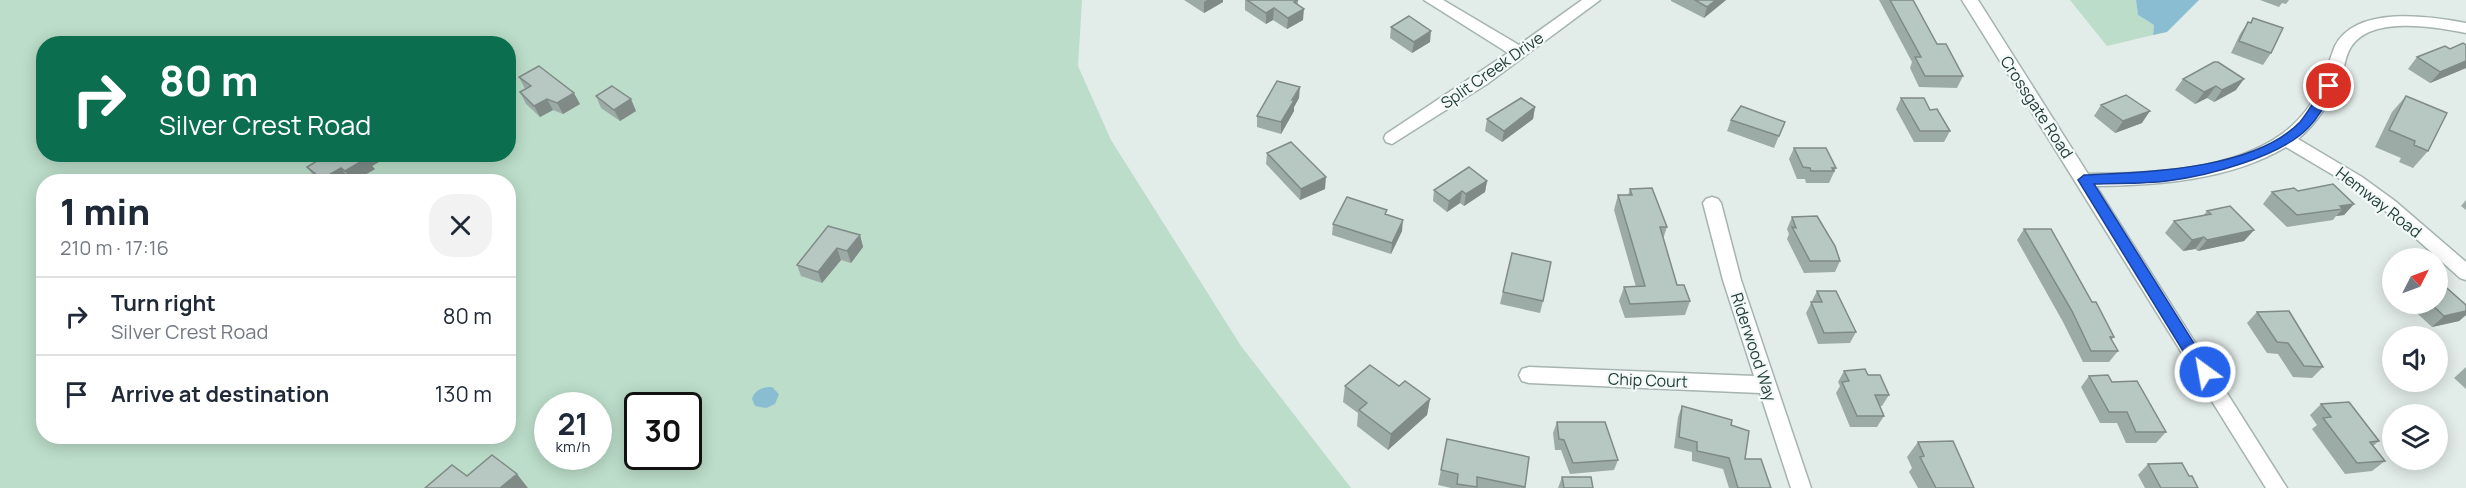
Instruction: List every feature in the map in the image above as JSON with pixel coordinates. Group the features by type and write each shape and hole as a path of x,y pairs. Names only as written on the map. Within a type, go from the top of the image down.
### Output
{"street":[{"path":"1431,0 1519,52"},
{"name":"Split Creek Drive","path":"1392,138 1592,0"},
{"name":"Crossgate Road","path":"1970,0 2277,488"},
{"path":"2084,180 2127,180 2198,171 2248,157 2286,139 2303,126 2313,114 2329,86 2344,44 2352,35 2380,24 2395,22 2426,22 2463,28"},
{"name":"Hemway Road","path":"2286,139 2322,159 2380,199 2466,273"},
{"name":"Riderwood Way","path":"1712,203 1732,280 1801,488"},
{"name":"Chip Court","path":"1529,375 1766,385"}],"green space":[{"path":"0,0 1082,0 1078,66 1111,140 1241,346 1351,488 0,488"},
{"path":"2070,0 2136,0 2138,15 2154,25 2153,35 2107,46"}],"water":[{"path":"2136,0 2199,0 2167,32 2153,35 2154,25 2138,15"},
{"path":"772,387 779,394 775,404 766,408 755,406 752,399 755,393 762,388"}],"building":[{"path":"1247,0 1298,0 1294,2 1304,9 1288,18 1274,8 1266,13"},
{"path":"1695,0 1716,0 1707,7"},
{"path":"1890,0 1913,0 1937,44 1946,44 1963,76 1925,76 1915,57 1921,57"},
{"path":"1409,16 1431,31 1414,42 1391,27"},
{"path":"2253,18 2283,28 2271,53 2239,41 2248,22 2251,23"},
{"path":"2463,43 2466,45 2466,61 2440,72 2417,57 2445,46 2450,49"},
{"path":"2218,62 2244,79 2222,90 2216,86 2204,92 2183,79"},
{"path":"539,66 574,93 557,103 547,99 534,106 520,92 531,86 519,77"},
{"path":"1277,81 1300,87 1281,122 1257,116"},
{"path":"612,86 631,99 614,110 596,96"},
{"path":"2126,95 2150,111 2123,121 2101,105"},
{"path":"2406,96 2447,113 2428,151 2414,145 2415,141 2389,130"},
{"path":"1521,98 1535,107 1504,131 1487,119"},
{"path":"1901,98 1924,98 1930,110 1937,109 1950,131 1920,131"},
{"path":"1741,106 1785,122 1779,136 1731,120"},
{"path":"1291,142 1326,177 1301,189 1267,153"},
{"path":"1794,148 1826,148 1836,168 1832,168 1834,171 1811,171 1810,168 1803,167"},
{"path":"315,162 360,162 345,171 341,168 331,174 316,174 307,167"},
{"path":"1469,167 1487,181 1466,194 1462,191 1449,201 1434,190"},
{"path":"2333,184 2354,204 2340,206 2343,209 2297,215 2272,192 2294,188 2298,191"},
{"path":"1652,188 1667,227 1660,227 1677,285 1684,285 1690,301 1630,304 1624,287 1645,286 1618,195 1632,195 1630,189"},
{"path":"1347,197 1387,210 1385,214 1403,220 1392,243 1333,224"},
{"path":"2230,206 2254,230 2207,240 2204,237 2192,240 2174,221 2211,214 2207,211"},
{"path":"1817,216 1835,246 1840,261 1810,261 1792,227 1796,228 1792,217"},
{"path":"828,226 860,235 847,251 837,248 818,272 797,265"},
{"path":"2024,229 2051,229 2092,302 2096,302 2114,337 2110,337 2118,351 2091,351 2072,311"},
{"path":"1512,253 1551,262 1543,301 1503,292"},
{"path":"2448,289 2466,305 2466,311 2444,316 2442,314 2448,314"},
{"path":"1817,291 1836,291 1856,332 1824,333 1811,302 1822,302"},
{"path":"2289,311 2323,367 2304,366 2288,343 2277,342 2257,312"},
{"path":"1370,365 1399,386 1405,381 1430,399 1391,434 1359,410 1367,403 1345,386"},
{"path":"1865,369 1868,375 1880,375 1889,395 1875,395 1884,416 1857,416 1842,382 1849,381 1844,371"},
{"path":"2108,375 2112,382 2137,381 2166,432 2136,432 2127,412 2109,412 2089,376"},
{"path":"2349,402 2379,441 2370,442 2382,457 2382,461 2357,463 2323,418 2331,417 2321,404"},
{"path":"1682,406 1732,420 1731,425 1749,431 1745,459 1761,459 1771,488 1738,488 1729,458 1697,451 1697,442 1679,437"},
{"path":"1557,422 1605,422 1618,460 1573,463 1564,440 1559,439"},
{"path":"1447,439 1529,457 1525,487 1477,477 1477,487 1457,484 1458,474 1441,470"},
{"path":"1953,441 1974,488 1936,488 1920,457 1924,456 1918,442"},
{"path":"492,455 517,474 500,488 425,488 452,465 467,476"},
{"path":"2182,463 2198,488 2161,488 2148,464"},
{"path":"1562,477 1591,477 1593,488 1564,488"}],"route":[{"path":"2205,372 2084,180 2127,180 2168,176 2198,171 2248,157 2272,147 2303,126 2313,114 2329,86"}]}
